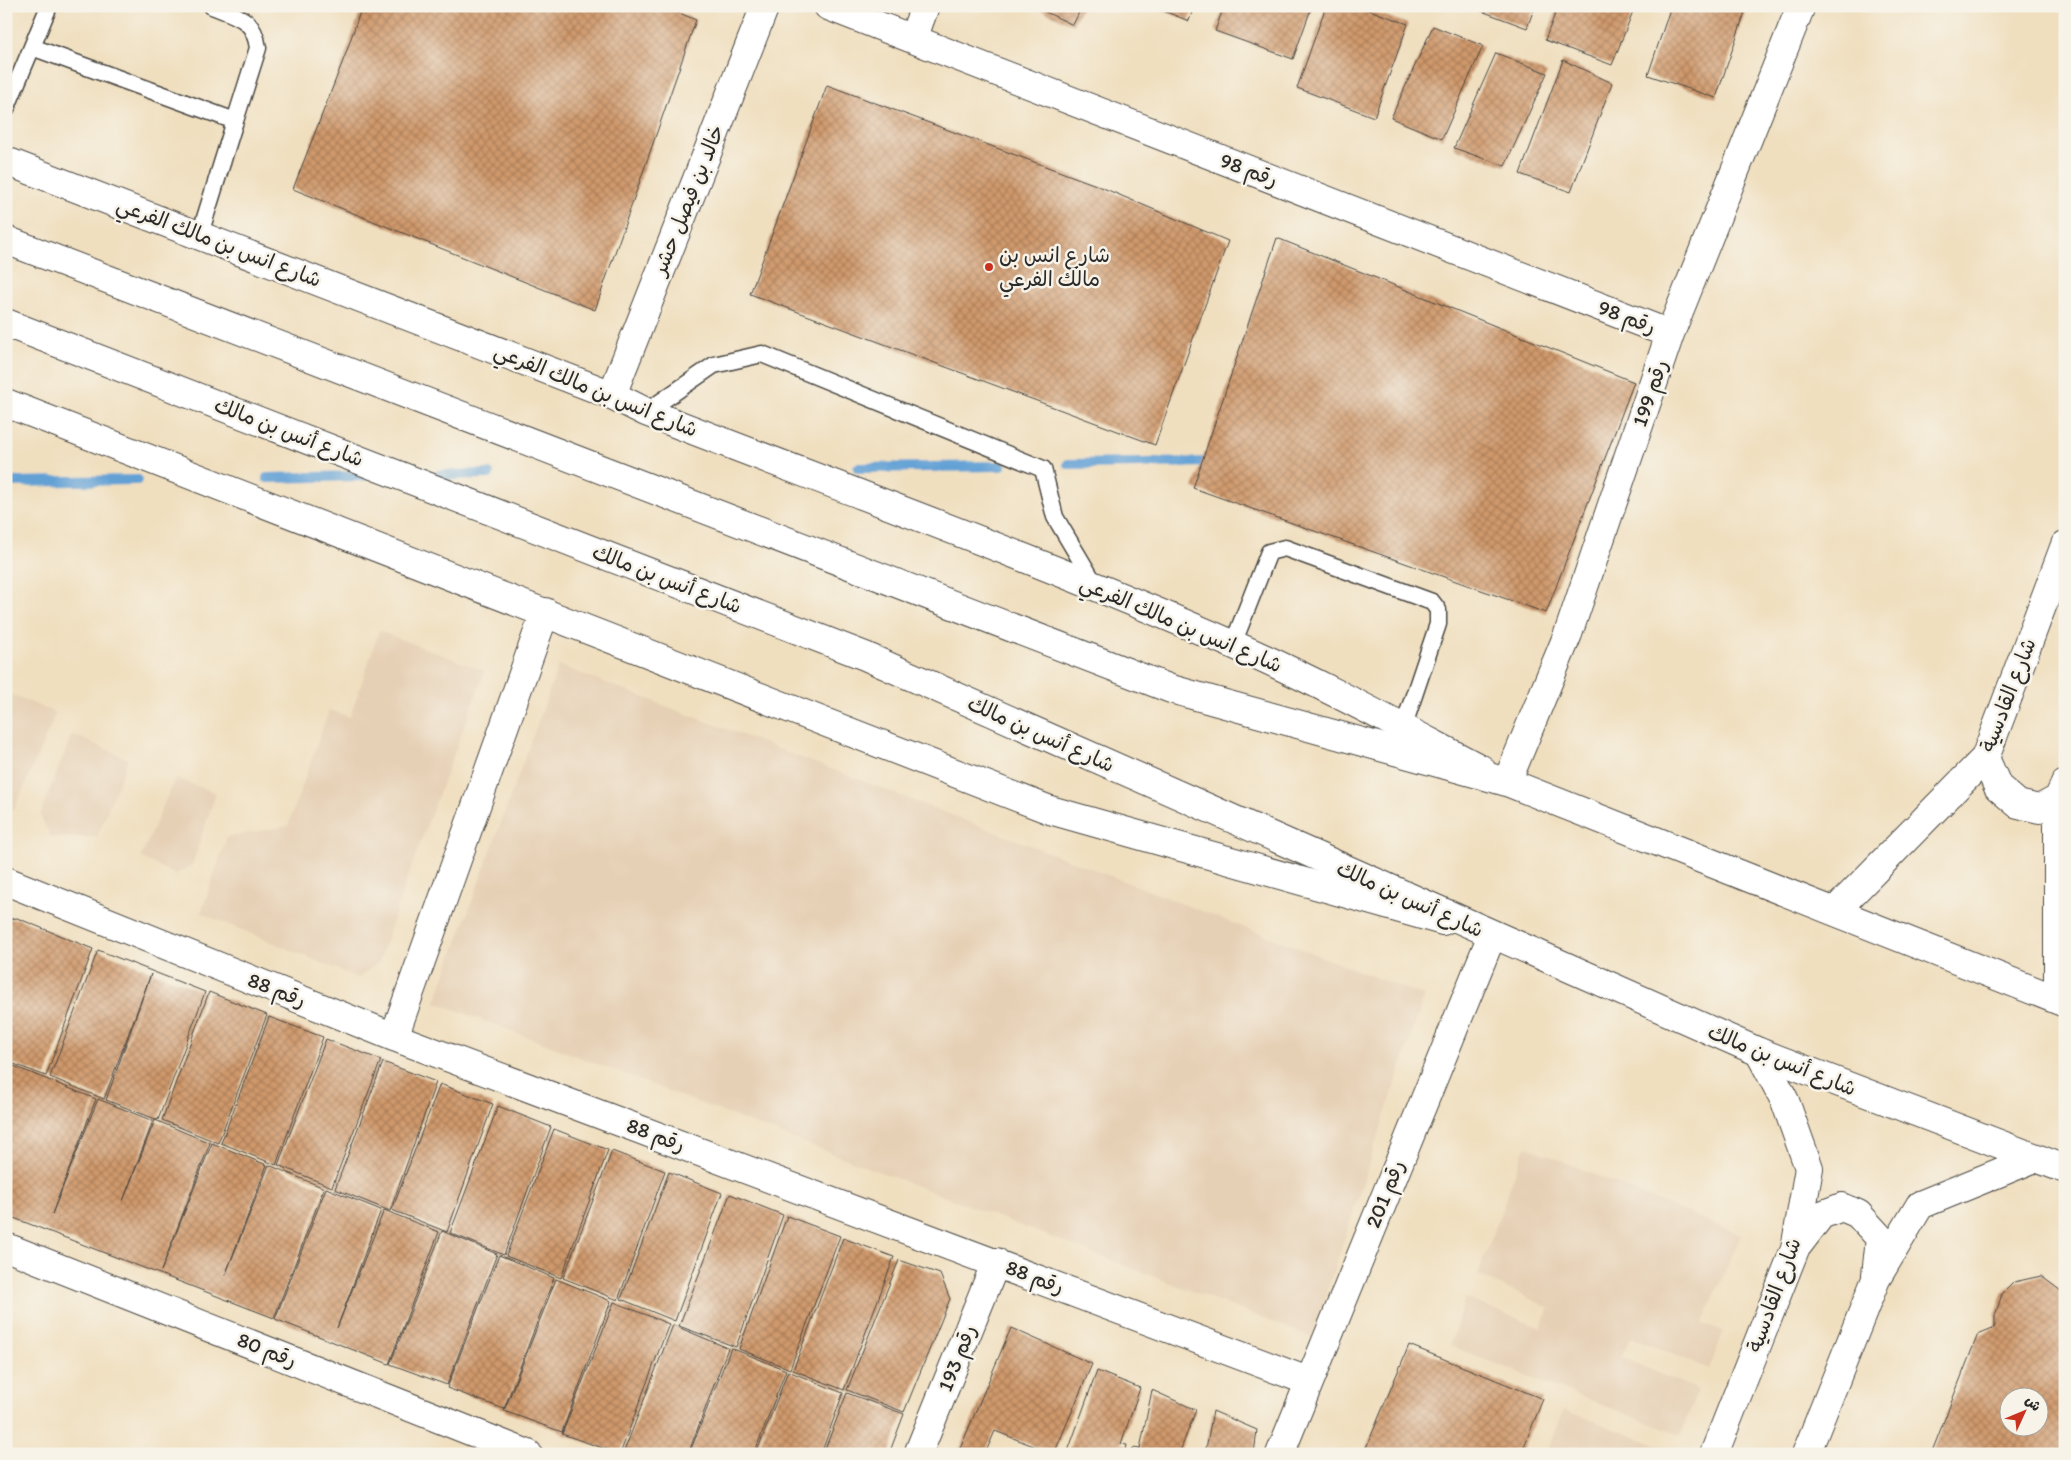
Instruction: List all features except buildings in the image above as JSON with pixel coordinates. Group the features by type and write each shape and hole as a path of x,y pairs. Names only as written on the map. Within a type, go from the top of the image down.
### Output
{"street":[{"name":"خالد بن فيصل حشر","path":"612,395 765,6"},
{"name":"رقم 98","path":"828,6 1670,334"},
{"path":"913,39 925,6"},
{"name":"رقم 199","path":"1507,782 1568,634 1670,334 1801,6"},
{"name":"شارع انس بن مالك الفرعي","path":"6,161 200,234 612,395 646,412 1097,588 1233,644 1313,682 1507,782"},
{"path":"6,172 146,214"},
{"path":"6,240 1171,689 1507,782 2061,1001 2062,792"},
{"name":"شارع أنس بن مالك","path":"6,323 865,656 1759,1052 2065,1169"},
{"path":"6,402 1050,810 1492,935"},
{"name":"شارع القادسية","path":"1835,911 1985,758 2065,545"},
{"path":"394,1037 545,612"},
{"path":"1985,758 1998,787 2018,804 2040,809 2062,792"},
{"name":"رقم 88","path":"6,881 394,1037 1308,1381"},
{"name":"رقم 201","path":"1280,1454 1308,1381 1492,935"},
{"name":"شارع القادسية","path":"1714,1454 1795,1249 1809,1168 1785,1101 1759,1052"},
{"path":"1806,1454 1876,1279 1920,1205 2035,1158"},
{"path":"1795,1249 1821,1215 1842,1208 1858,1214 1880,1238 1876,1279"},
{"name":"رقم 80","path":"6,1247 528,1454"},
{"name":"رقم 193","path":"918,1454 996,1262"}],"lane":[{"path":"6,109 49,6"},
{"path":"200,234 258,48 256,36 245,19 212,6"},
{"path":"32,47 235,121"},
{"path":"646,412 714,365 762,354 1043,469 1055,517 1097,588"},
{"path":"1233,644 1270,552 1277,548 1285,548 1432,602 1438,610 1438,624 1403,728"}],"shaded area":[{"path":"379,631 485,671 409,873 379,962 358,978 201,913 227,837 288,826 329,710 350,717"},
{"path":"559,665 1424,996 1312,1337 435,1002"},
{"path":"6,692 56,713 14,810 6,807"},
{"path":"72,734 128,759 97,837 51,837 40,815"},
{"path":"175,778 216,793 192,865 175,875 141,857"},
{"path":"1525,1146 1741,1235 1702,1324 1724,1331 1709,1369 1631,1337 1621,1357 1698,1390 1680,1435 1450,1346 1465,1298 1541,1328 1549,1308 1478,1275"},
{"path":"1564,1410 1675,1452 1547,1454"}],"waterway":[{"path":"1068,464 1216,462"},
{"path":"858,468 1001,466"},
{"path":"439,475 489,474"},
{"path":"267,478 363,476"},
{"path":"6,482 138,480"}],"place":[{"name":"شارع انس بن مالك الفرعي","path":"989,267"}]}
